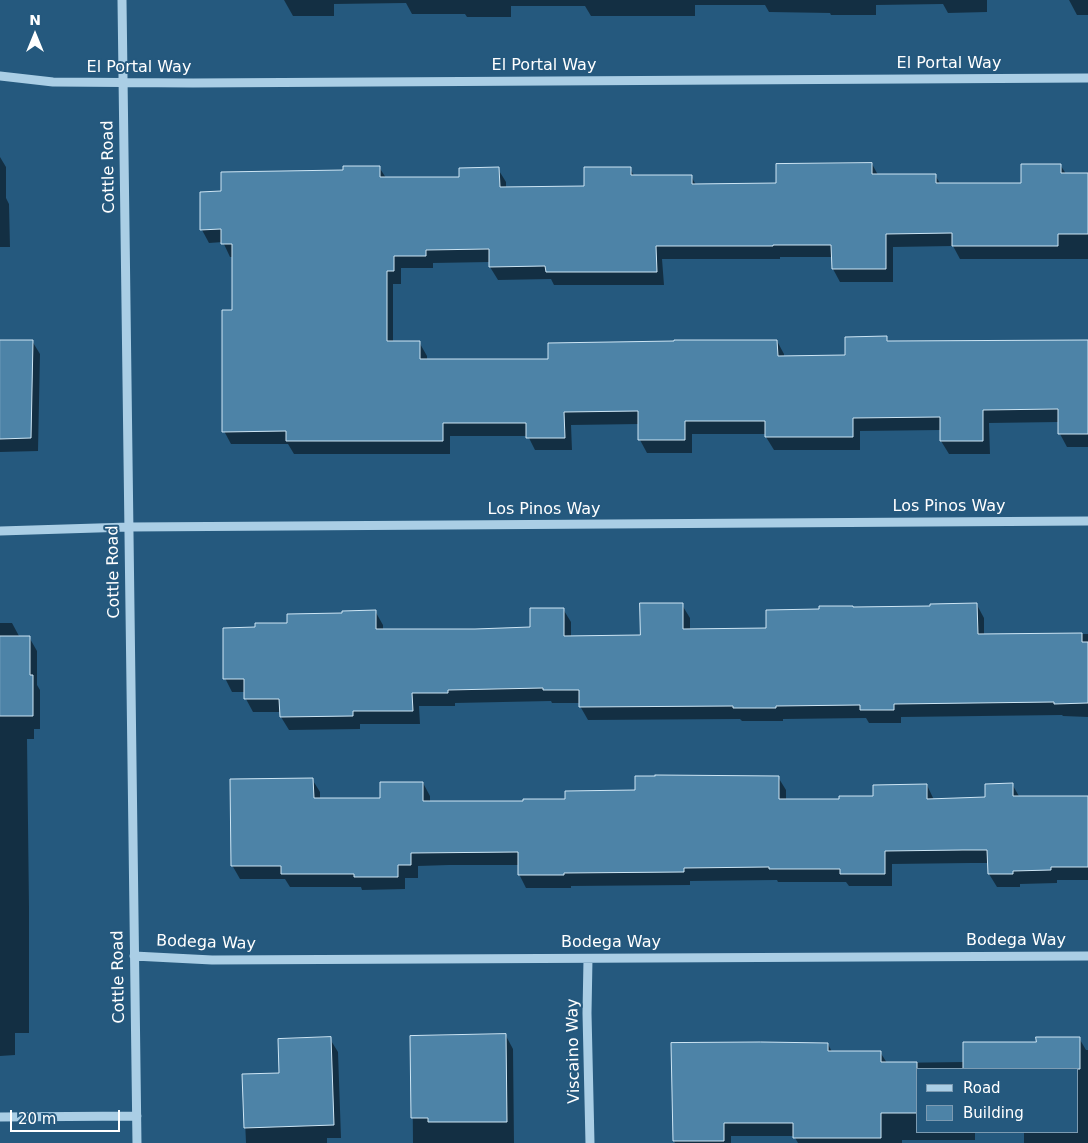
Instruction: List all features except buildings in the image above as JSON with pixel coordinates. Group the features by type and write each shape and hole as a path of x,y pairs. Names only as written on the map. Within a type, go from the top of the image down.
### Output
{"street":[{"name":"Cottle Road","path":"122,0 137,1143"},
{"name":"El Portal Way","path":"0,76 53,82 193,83 1088,78"},
{"name":"Los Pinos Way","path":"0,531 129,528 1088,521"},
{"name":"Bodega Way","path":"134,956 212,960 1088,956"},
{"name":"Viscaino Way","path":"588,958 590,1143"},
{"path":"0,1117 136,1116"}]}
